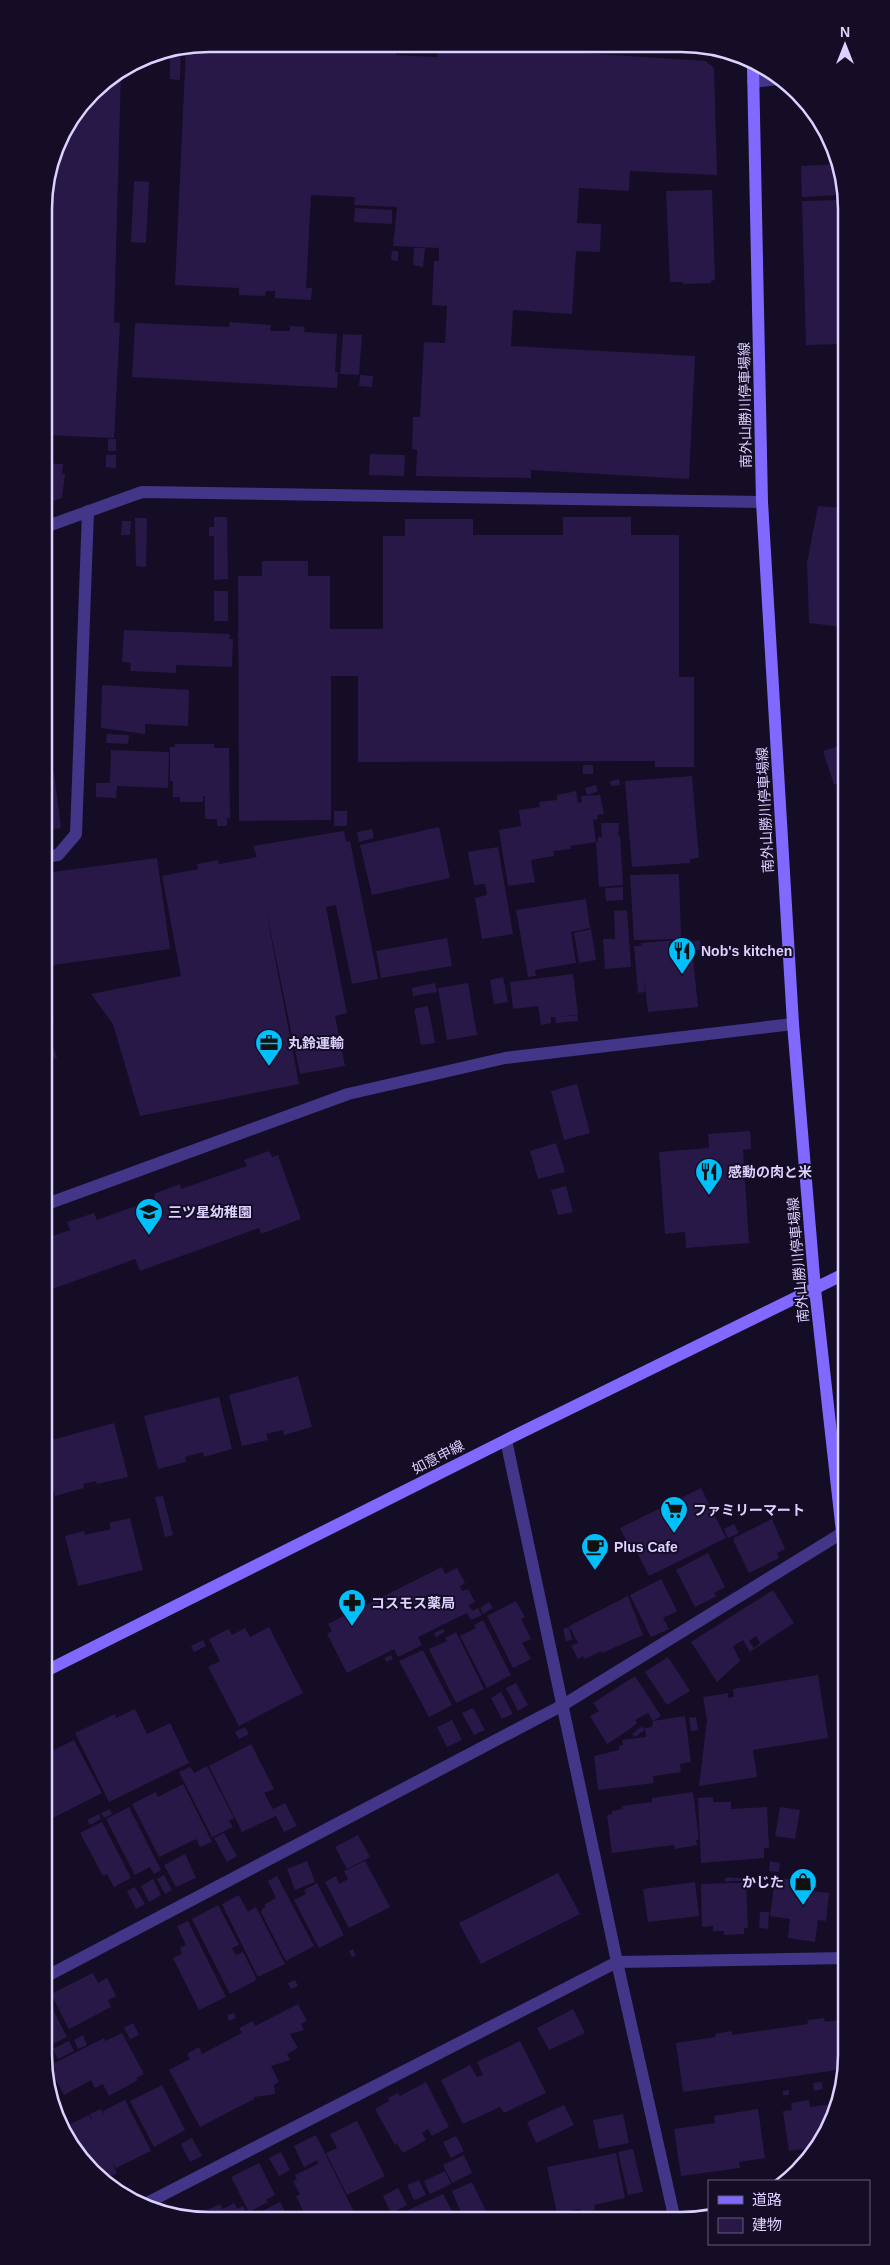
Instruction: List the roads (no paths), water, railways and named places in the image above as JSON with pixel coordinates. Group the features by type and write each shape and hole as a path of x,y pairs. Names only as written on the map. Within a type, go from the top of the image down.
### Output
{"main road":[{"name":"南外山勝川停車場線","path":"753,71 762,502 793,1024 815,1289 837,1491"},
{"name":"如意申線","path":"53,1667 506,1440 837,1277"}],"street":[{"path":"753,82 769,80"},
{"path":"53,524 142,492 762,502"},
{"path":"53,856 58,855 76,834 88,511"},
{"path":"53,1202 348,1094 505,1058 793,1024"},
{"path":"506,1440 617,1962 673,2212"},
{"path":"53,1973 563,1705 837,1536"},
{"path":"151,2201 617,1962 837,1958"}],"place":[{"name":"Nob's kitchen","path":"682,975"},
{"name":"丸鈴運輸","path":"269,1067"},
{"name":"感動の肉と米","path":"709,1196"},
{"name":"三ツ星幼稚園","path":"149,1236"},
{"name":"ファミリーマート","path":"674,1534"},
{"name":"Plus Cafe","path":"595,1571"},
{"name":"コスモス薬局","path":"352,1627"},
{"name":"かじた","path":"803,1906"}]}
